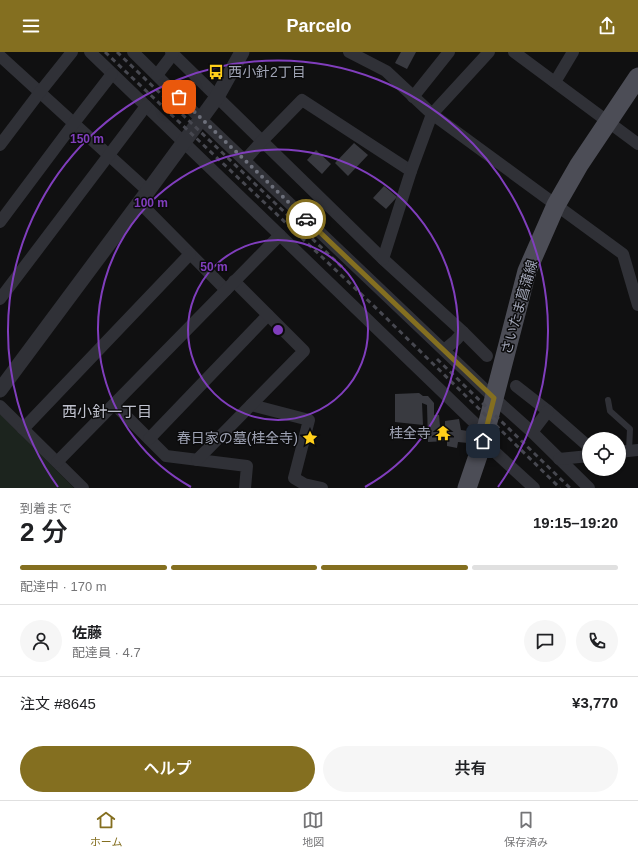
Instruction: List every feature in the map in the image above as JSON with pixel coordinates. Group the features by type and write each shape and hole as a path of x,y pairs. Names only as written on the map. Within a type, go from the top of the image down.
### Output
{"main road":[{"name":"さいたま菖蒲線","path":"467,488 484,437 527,271 556,205 579,165 638,77"}],"street":[{"path":"0,145 72,52"},
{"path":"90,52 280,235 534,488"},
{"path":"134,52 201,119 494,398 532,432 589,488"},
{"path":"0,390 217,97 242,52"},
{"path":"349,52 386,71 432,114 623,254 638,305"},
{"path":"413,97 449,52"},
{"path":"383,259 411,171 432,114 489,52"},
{"path":"514,52 638,144"},
{"path":"555,82 573,52"},
{"path":"157,75 172,53 383,259 487,356"},
{"path":"0,56 109,155 190,254 226,290"},
{"path":"0,222 112,74"},
{"path":"245,160 302,100 411,171"},
{"path":"0,299 146,106"},
{"path":"57,462 280,235"},
{"path":"23,429 190,254"},
{"path":"197,460 304,351 234,281"},
{"path":"149,439 268,315"},
{"path":"444,350 463,332"},
{"path":"516,386 548,411 582,441"},
{"path":"114,404 166,456 247,466 245,488"},
{"path":"251,405 309,420 294,478 304,484 322,488"},
{"path":"0,406 83,488"},
{"path":"532,432 548,411"},
{"path":"559,459 582,457"}],"lane":[{"path":"608,400 610,411 630,429 629,451"}],"shaded area":[{"path":"1,415 74,488 0,488"}],"building":[{"path":"401,52 416,52 407,69 395,63"},
{"path":"354,143 368,155 348,176 335,163"},
{"path":"316,150 331,164 322,174 307,160"},
{"path":"384,186 397,197 386,209 373,198"},
{"path":"419,393 423,396 428,396 434,403 434,415 439,415 440,426 445,425 445,421 459,419 461,430 468,431 468,443 458,442 457,448 447,446 447,441 428,442 427,405 422,403 423,425 395,422 395,394"}],"railway":[{"path":"105,52 377,309 560,488"},
{"path":"117,52 345,270"},
{"path":"437,359 570,488"}],"way so far":[{"path":"179,97 306,219"}],"place":[{"name":"西小針2丁目","path":"216,72"},
{"name":"桂全寺","path":"443,433"},
{"name":"春日家の墓(桂全寺)","path":"310,438"}],"district":[{"name":"西小針一丁目","path":"107,412"}],"route":[{"path":"306,219 494,398 483,441"}]}
